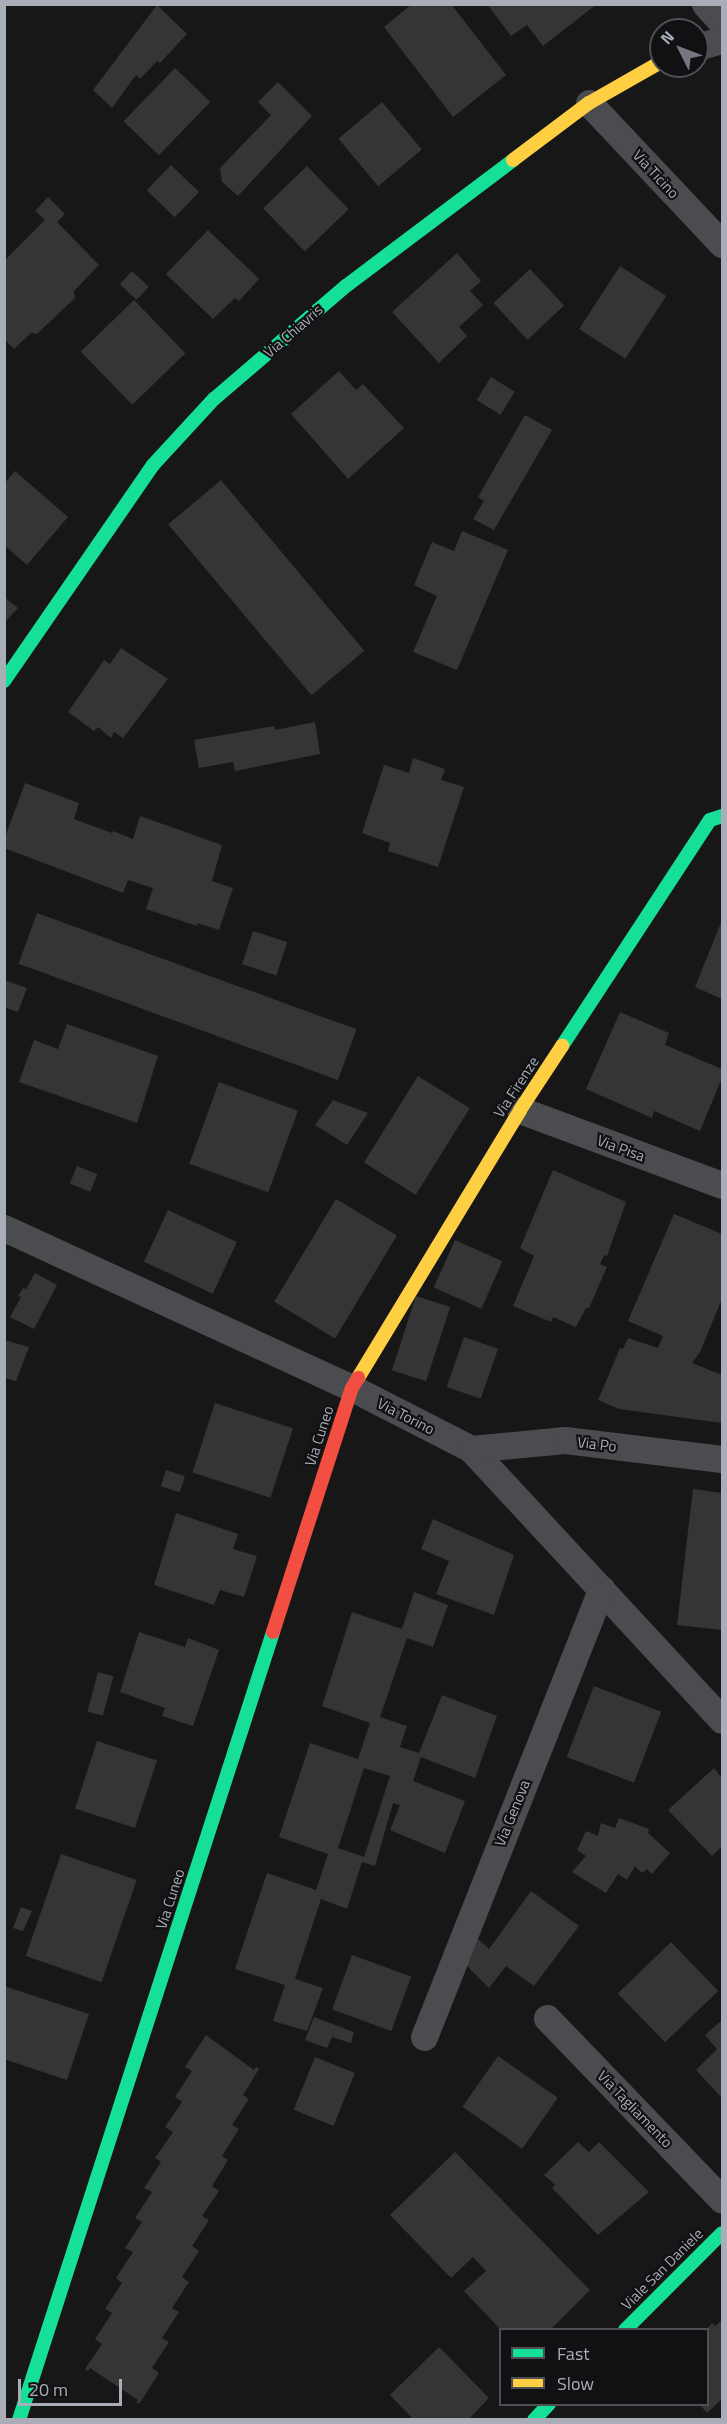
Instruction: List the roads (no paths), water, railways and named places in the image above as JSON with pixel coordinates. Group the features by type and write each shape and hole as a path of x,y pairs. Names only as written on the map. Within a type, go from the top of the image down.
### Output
{"street":[{"path":"705,4 723,23"},
{"name":"Via Chiavris","path":"4,681 153,465 214,399 346,286 589,103 649,69"},
{"name":"Via Ticino","path":"589,103 723,244"},
{"name":"Via Firenze","path":"352,1388 520,1110 710,820 723,816"},
{"name":"Via Pisa","path":"520,1110 723,1185"},
{"name":"Via Torino","path":"4,1228 352,1388 471,1449 723,1720"},
{"name":"Via Cuneo","path":"19,2420 352,1388"},
{"name":"Via Po","path":"471,1449 566,1440 723,1459"},
{"name":"Via Genova","path":"424,2037 601,1589"},
{"name":"Via Tagliamento","path":"547,2018 723,2200"},
{"name":"Viale San Daniele","path":"627,2328 723,2233"},
{"path":"534,2420 547,2406"}]}
